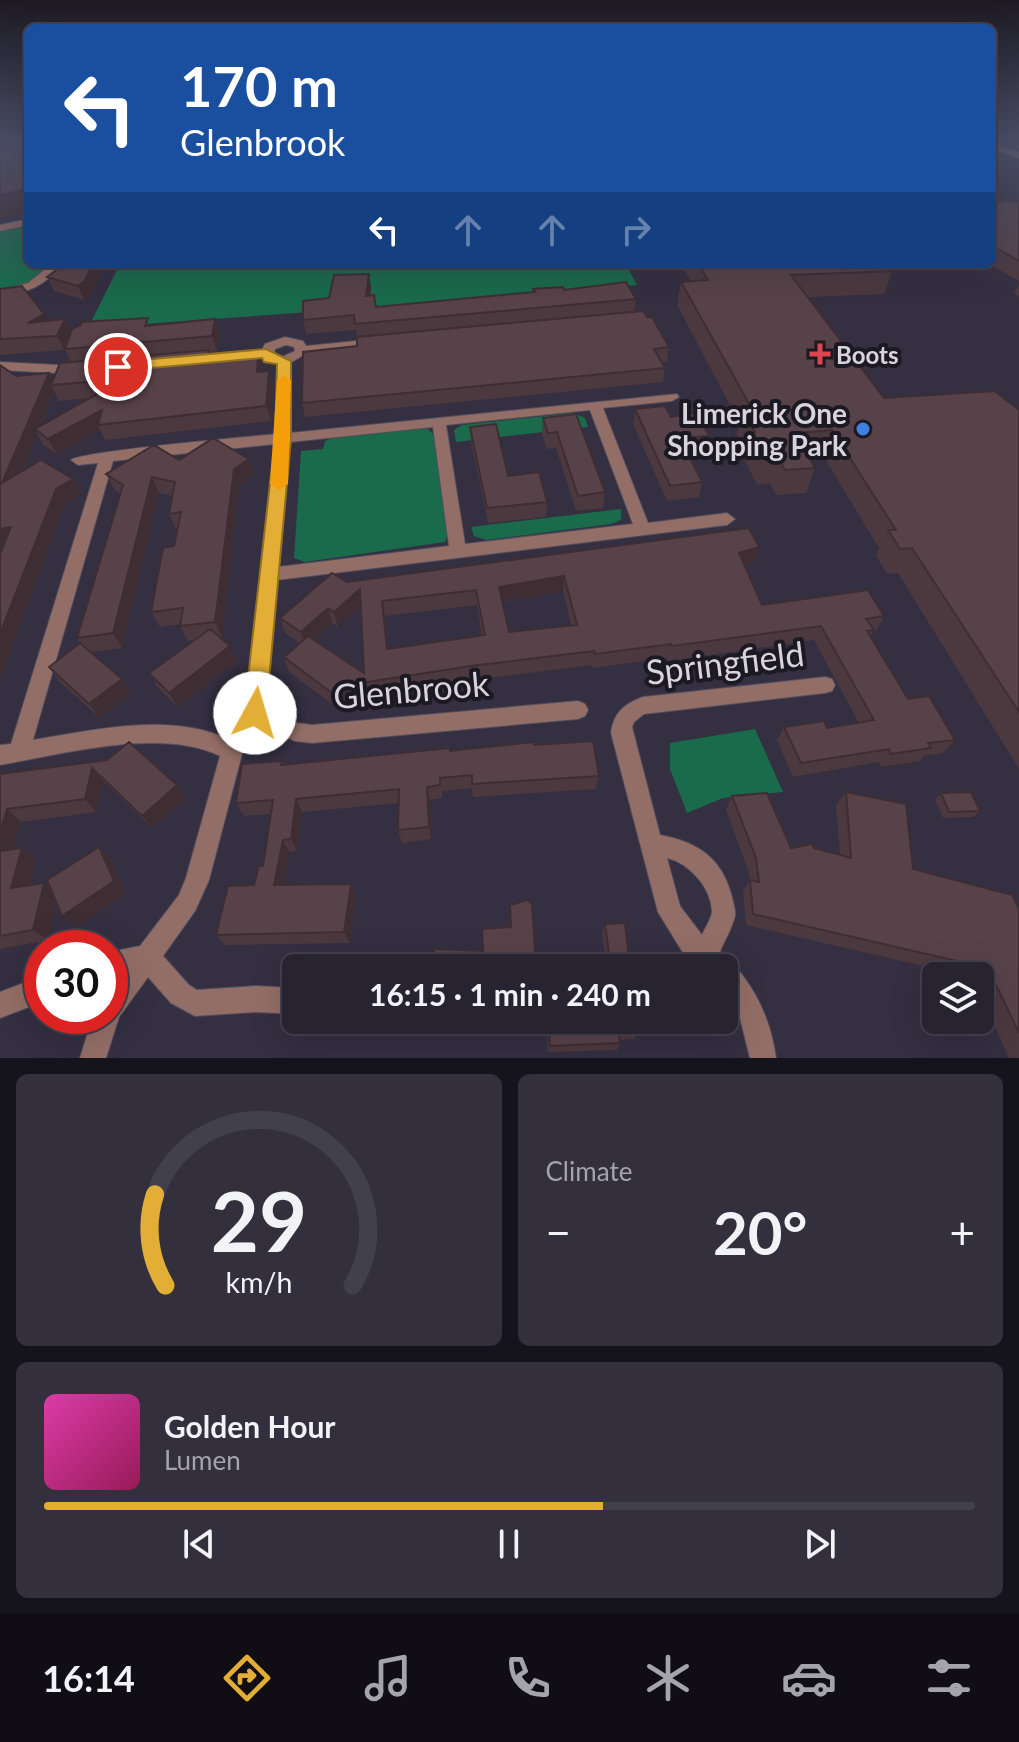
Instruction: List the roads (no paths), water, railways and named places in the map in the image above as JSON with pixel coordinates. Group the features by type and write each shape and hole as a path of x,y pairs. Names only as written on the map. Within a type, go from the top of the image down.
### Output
{"street":[{"path":"0,228 24,223"},
{"path":"0,294 38,283 53,268"},
{"path":"266,353 269,347 285,341 299,344 303,350"},
{"path":"266,353 269,359 284,361 295,358 303,350 393,342"},
{"path":"182,361 266,353"},
{"path":"128,983 187,903 197,880 232,751 255,713 283,439 284,361"},
{"path":"0,366 85,370"},
{"path":"78,460 672,397"},
{"path":"595,405 643,529"},
{"path":"439,422 458,550"},
{"path":"107,456 10,753 165,732 209,739 232,751"},
{"path":"270,574 727,519"},
{"name":"Springfield","path":"706,954 678,927 670,912 621,733 622,722 630,711 643,706 825,685"},
{"name":"Glenbrook","path":"255,713 290,730 312,734 578,710"},
{"path":"651,844 680,850 691,856 716,881 724,913 718,954"},
{"path":"128,961 147,957"},
{"path":"147,957 180,994 195,1003 282,1000"},
{"name":"Springfield","path":"738,987 754,1014 763,1058"},
{"path":"0,1005 24,996"},
{"path":"93,1058 100,1034"}],"place":[{"name":"Boots","path":"820,354"},
{"name":"Limerick One Shopping Park","path":"863,429"}]}
